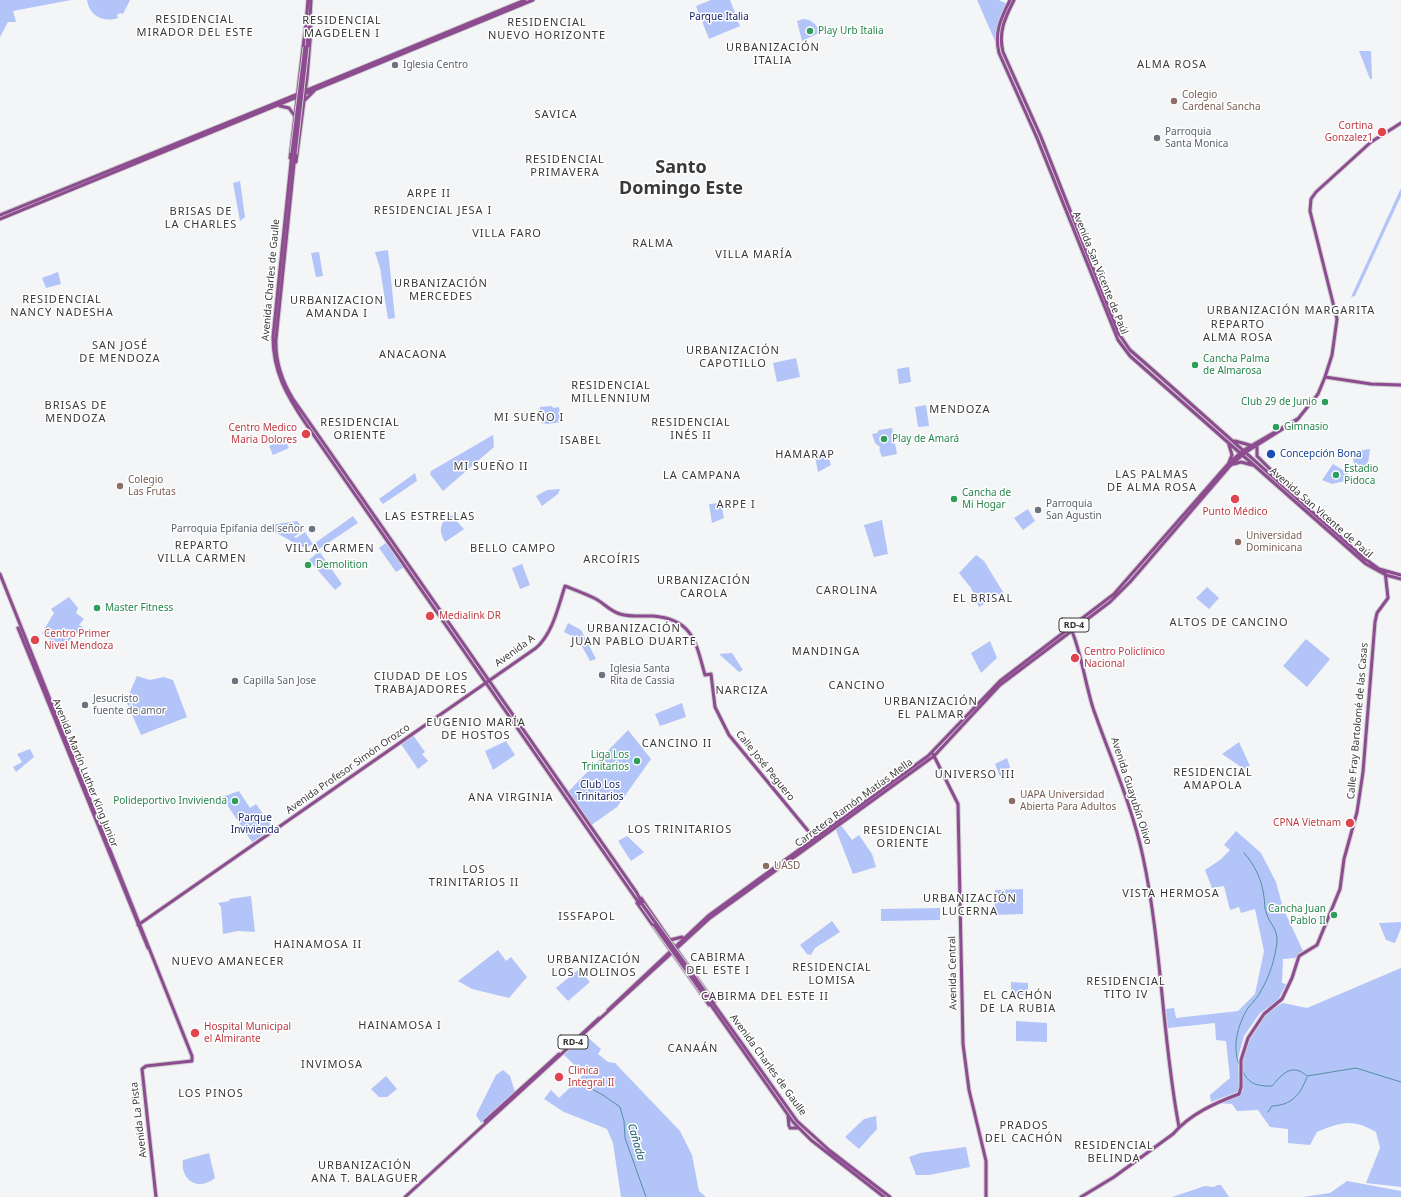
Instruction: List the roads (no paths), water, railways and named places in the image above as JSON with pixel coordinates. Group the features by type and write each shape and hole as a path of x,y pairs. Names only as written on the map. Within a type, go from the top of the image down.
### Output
{"main road":[{"name":"Avenida Charles de Gaulle","path":"306,47 308,0"},
{"name":"Avenida Charles de Gaulle","path":"311,0 291,172 273,349 279,379 290,400 637,893 641,905"},
{"path":"303,112 308,97 318,87 525,0"},
{"path":"0,215 533,0"},
{"name":"Avenida San Vicente de Paúl","path":"1010,0 998,29 997,42 999,53 1037,138 1116,336 1130,356 1366,564 1386,576 1401,578"},
{"name":"Avenida San Vicente de Paúl","path":"1014,0 1001,27 1000,39 1003,52 1041,137 1119,334 1130,350 1232,439 1364,558 1374,566 1385,571 1401,575"},
{"path":"291,172 303,112 311,29 310,18"},
{"path":"291,172 295,116 306,22"},
{"path":"286,100 295,92 300,78"},
{"path":"307,78 309,85 318,87"},
{"path":"0,219 276,107 298,95"},
{"path":"276,107 285,106 295,116"},
{"name":"RD-4","path":"1245,451 1258,445 1300,417 1318,394 1332,355 1338,319 1314,231 1310,211 1311,199 1316,192 1371,142 1401,123"},
{"path":"1325,377 1371,384 1401,385"},
{"name":"RD-4","path":"1242,454 1252,446 1300,417"},
{"path":"1232,439 1252,446"},
{"path":"1227,442 1232,451 1229,464"},
{"path":"1258,445 1257,456 1271,470 1273,476"},
{"name":"Carretera Ramón Matías Mella","path":"1071,629 1124,584 1229,464 1242,454"},
{"name":"Carretera Ramón Matías Mella","path":"675,946 722,909 933,754 1000,681 1110,602 1122,591 1226,470 1242,454"},
{"path":"1226,470 1238,462 1248,463 1255,467"},
{"path":"1385,571 1386,576"},
{"name":"Avenida Martín Luther King Junior","path":"0,574 139,924"},
{"name":"Calle Fray Bartolomé de las Casas","path":"1179,1127 1210,1106 1239,1094 1241,1087 1241,1060 1248,1038 1264,1014 1282,999 1291,982 1299,956 1317,945 1340,889 1344,859 1361,793 1375,622 1377,613 1388,598 1386,576"},
{"name":"Avenida A","path":"487,681 536,648 544,639 550,628 565,586 594,598 614,612 663,617 678,623 693,637 705,675 711,674"},
{"name":"Avenida Guayubín Olivo","path":"1071,629 1089,693 1137,832 1143,858 1158,956 1171,1083 1179,1127"},
{"name":"Calle José Peguero","path":"711,674 715,707 729,734 814,838"},
{"name":"Avenida Charles de Gaulle","path":"487,681 633,896 641,905 790,1113 816,1139 890,1197"},
{"name":"Avenida Profesor Simón Orozco","path":"139,924 487,681"},
{"name":"Carretera Ramón Matías Mella","path":"406,1197 672,953 675,946 717,909 933,754"},
{"name":"Avenida Central","path":"933,754 958,804 962,1044 969,1090 986,1161 986,1197"},
{"path":"637,893 675,946 715,1008"},
{"path":"633,896 640,909 672,953 715,1008"},
{"name":"Avenida La Pista","path":"139,924 193,1058 192,1061 146,1066 142,1069 156,1197"},
{"path":"675,946 674,940 688,934"},
{"path":"667,946 675,946"},
{"name":"Avenida Charles de Gaulle","path":"715,1008 788,1116 825,1152 864,1180 884,1197"},
{"path":"788,1116 789,1127 799,1128"},
{"path":"1081,1197 1114,1177 1173,1134 1179,1127"},
{"path":"857,1176 862,1177 863,1175"},
{"path":"864,1180 864,1178 868,1179"}],"waterway":[{"path":"1240,1066 1237,1059 1236,1044 1241,1021 1244,1014 1259,994 1270,972 1277,942 1275,930 1265,910 1260,879 1255,868 1244,853"},
{"path":"1242,1070 1251,1082 1262,1086 1272,1086 1280,1077 1292,1070 1297,1070 1307,1076 1356,1068 1401,1082"},
{"path":"1268,1112 1272,1106 1285,1104 1294,1098 1298,1094 1307,1077"},
{"name":"Cañada","path":"584,1085 603,1095 620,1107 624,1121 625,1138 646,1197"}],"place":[{"name":"Play Urb Italia","path":"810,31"},
{"name":"Iglesia Centro","path":"395,65"},
{"name":"Colegio Cardenal Sancha","path":"1174,101"},
{"name":"Cortina Gonzalez1","path":"1382,132"},
{"name":"Parroquia Santa Monica","path":"1157,138"},
{"name":"Cancha Palma de Almarosa","path":"1195,365"},
{"name":"Club 29 de Junio","path":"1325,402"},
{"name":"Gimnasio","path":"1276,427"},
{"name":"Centro Medico Maria Dolores","path":"306,434"},
{"name":"Play de Amará","path":"884,439"},
{"name":"Concepción Bona","path":"1271,454"},
{"name":"Estadio Pidoca","path":"1336,475"},
{"name":"Colegio Las Frutas","path":"120,486"},
{"name":"Cancha de Mi Hogar","path":"954,499"},
{"name":"Punto Médico","path":"1235,499"},
{"name":"Parroquia San Agustin","path":"1038,510"},
{"name":"Parroquia Epifania del señor","path":"312,529"},
{"name":"Universidad Dominicana","path":"1238,542"},
{"name":"Demolition","path":"308,565"},
{"name":"Master Fitness","path":"97,608"},
{"name":"Medialink DR","path":"430,616"},
{"name":"Centro Primer Nivel Mendoza","path":"35,640"},
{"name":"Centro Policlínico Nacional","path":"1075,658"},
{"name":"Iglesia Santa Rita de Cassia","path":"602,675"},
{"name":"Capilla San Jose","path":"235,681"},
{"name":"Jesucristo fuente de amor","path":"85,705"},
{"name":"Liga Los Trinitarios","path":"637,761"},
{"name":"Polideportivo Invivienda","path":"235,801"},
{"name":"UAPA Universidad Abierta Para Adultos","path":"1012,801"},
{"name":"CPNA Vietnam","path":"1350,823"},
{"name":"UASD","path":"766,866"},
{"name":"Cancha Juan Pablo II","path":"1334,915"},
{"name":"Hospital Municipal el Almirante","path":"195,1033"},
{"name":"Clinica Integral II","path":"559,1077"}],"district":[{"name":"RESIDENCIAL MIRADOR DEL ESTE","path":"195,26"},
{"name":"RESIDENCIAL MAGDELEN I","path":"342,27"},
{"name":"RESIDENCIAL NUEVO HORIZONTE","path":"547,29"},
{"name":"URBANIZACIÓN ITALIA","path":"773,54"},
{"name":"ALMA ROSA","path":"1172,65"},
{"name":"SAVICA","path":"556,115"},
{"name":"RESIDENCIAL PRIMAVERA","path":"565,166"},
{"name":"Santo Domingo Este","path":"681,178"},
{"name":"ARPE II","path":"429,194"},
{"name":"RESIDENCIAL JESA I","path":"433,211"},
{"name":"BRISAS DE LA CHARLES","path":"201,218"},
{"name":"VILLA FARO","path":"507,234"},
{"name":"RALMA","path":"653,244"},
{"name":"VILLA MARÍA","path":"754,255"},
{"name":"URBANIZACIÓN MERCEDES","path":"441,290"},
{"name":"RESIDENCIAL NANCY NADESHA","path":"62,306"},
{"name":"URBANIZACION AMANDA I","path":"337,307"},
{"name":"URBANIZACIÓN MARGARITA","path":"1291,311"},
{"name":"REPARTO ALMA ROSA","path":"1238,331"},
{"name":"SAN JOSÉ DE MENDOZA","path":"120,352"},
{"name":"ANACAONA","path":"413,355"},
{"name":"URBANIZACIÓN CAPOTILLO","path":"733,357"},
{"name":"RESIDENCIAL MILLENNIUM","path":"611,392"},
{"name":"MENDOZA","path":"960,410"},
{"name":"BRISAS DE MENDOZA","path":"76,412"},
{"name":"MI SUEÑO I","path":"529,418"},
{"name":"RESIDENCIAL ORIENTE","path":"360,429"},
{"name":"RESIDENCIAL INÉS II","path":"691,429"},
{"name":"ISABEL","path":"581,441"},
{"name":"HAMARAP","path":"805,455"},
{"name":"MI SUEÑO II","path":"491,467"},
{"name":"LA CAMPANA","path":"702,476"},
{"name":"LAS PALMAS DE ALMA ROSA","path":"1152,481"},
{"name":"ARPE I","path":"736,505"},
{"name":"LAS ESTRELLAS","path":"430,517"},
{"name":"VILLA CARMEN","path":"330,549"},
{"name":"BELLO CAMPO","path":"513,549"},
{"name":"REPARTO VILLA CARMEN","path":"202,552"},
{"name":"ARCOÍRIS","path":"612,560"},
{"name":"URBANIZACIÓN CAROLA","path":"704,587"},
{"name":"CAROLINA","path":"847,591"},
{"name":"EL BRISAL","path":"983,599"},
{"name":"ALTOS DE CANCINO","path":"1229,623"},
{"name":"URBANIZACIÓN JUAN PABLO DUARTE","path":"634,635"},
{"name":"MANDINGA","path":"826,652"},
{"name":"CIUDAD DE LOS TRABAJADORES","path":"421,683"},
{"name":"CANCINO","path":"857,686"},
{"name":"NARCIZA","path":"742,691"},
{"name":"URBANIZACIÓN EL PALMAR","path":"931,708"},
{"name":"EUGENIO MARÍA DE HOSTOS","path":"476,729"},
{"name":"CANCINO II","path":"677,744"},
{"name":"UNIVERSO III","path":"975,775"},
{"name":"RESIDENCIAL AMAPOLA","path":"1213,779"},
{"name":"ANA VIRGINIA","path":"511,798"},
{"name":"LOS TRINITARIOS","path":"680,830"},
{"name":"RESIDENCIAL ORIENTE","path":"903,837"},
{"name":"LOS TRINITARIOS II","path":"474,876"},
{"name":"VISTA HERMOSA","path":"1171,894"},
{"name":"URBANIZACIÓN LUCERNA","path":"970,905"},
{"name":"ISSFAPOL","path":"587,917"},
{"name":"HAINAMOSA II","path":"318,945"},
{"name":"NUEVO AMANECER","path":"228,962"},
{"name":"CABIRMA DEL ESTE I","path":"718,964"},
{"name":"URBANIZACIÓN LOS MOLINOS","path":"594,966"},
{"name":"RESIDENCIAL LOMISA","path":"832,974"},
{"name":"RESIDENCIAL TITO IV","path":"1126,988"},
{"name":"CABIRMA DEL ESTE II","path":"765,997"},
{"name":"EL CACHÓN DE LA RUBIA","path":"1018,1002"},
{"name":"HAINAMOSA I","path":"400,1026"},
{"name":"CANAÁN","path":"693,1049"},
{"name":"INVIMOSA","path":"332,1065"},
{"name":"LOS PINOS","path":"211,1094"},
{"name":"PRADOS DEL CACHÓN","path":"1024,1132"},
{"name":"RESIDENCIAL BELINDA","path":"1114,1152"},
{"name":"URBANIZACIÓN ANA T. BALAGUER","path":"365,1172"}],"park label":[{"name":"Parque Italia","path":"719,17"},
{"name":"Club Los Trinitarios","path":"600,790"},
{"name":"Parque Invivienda","path":"255,824"}]}
